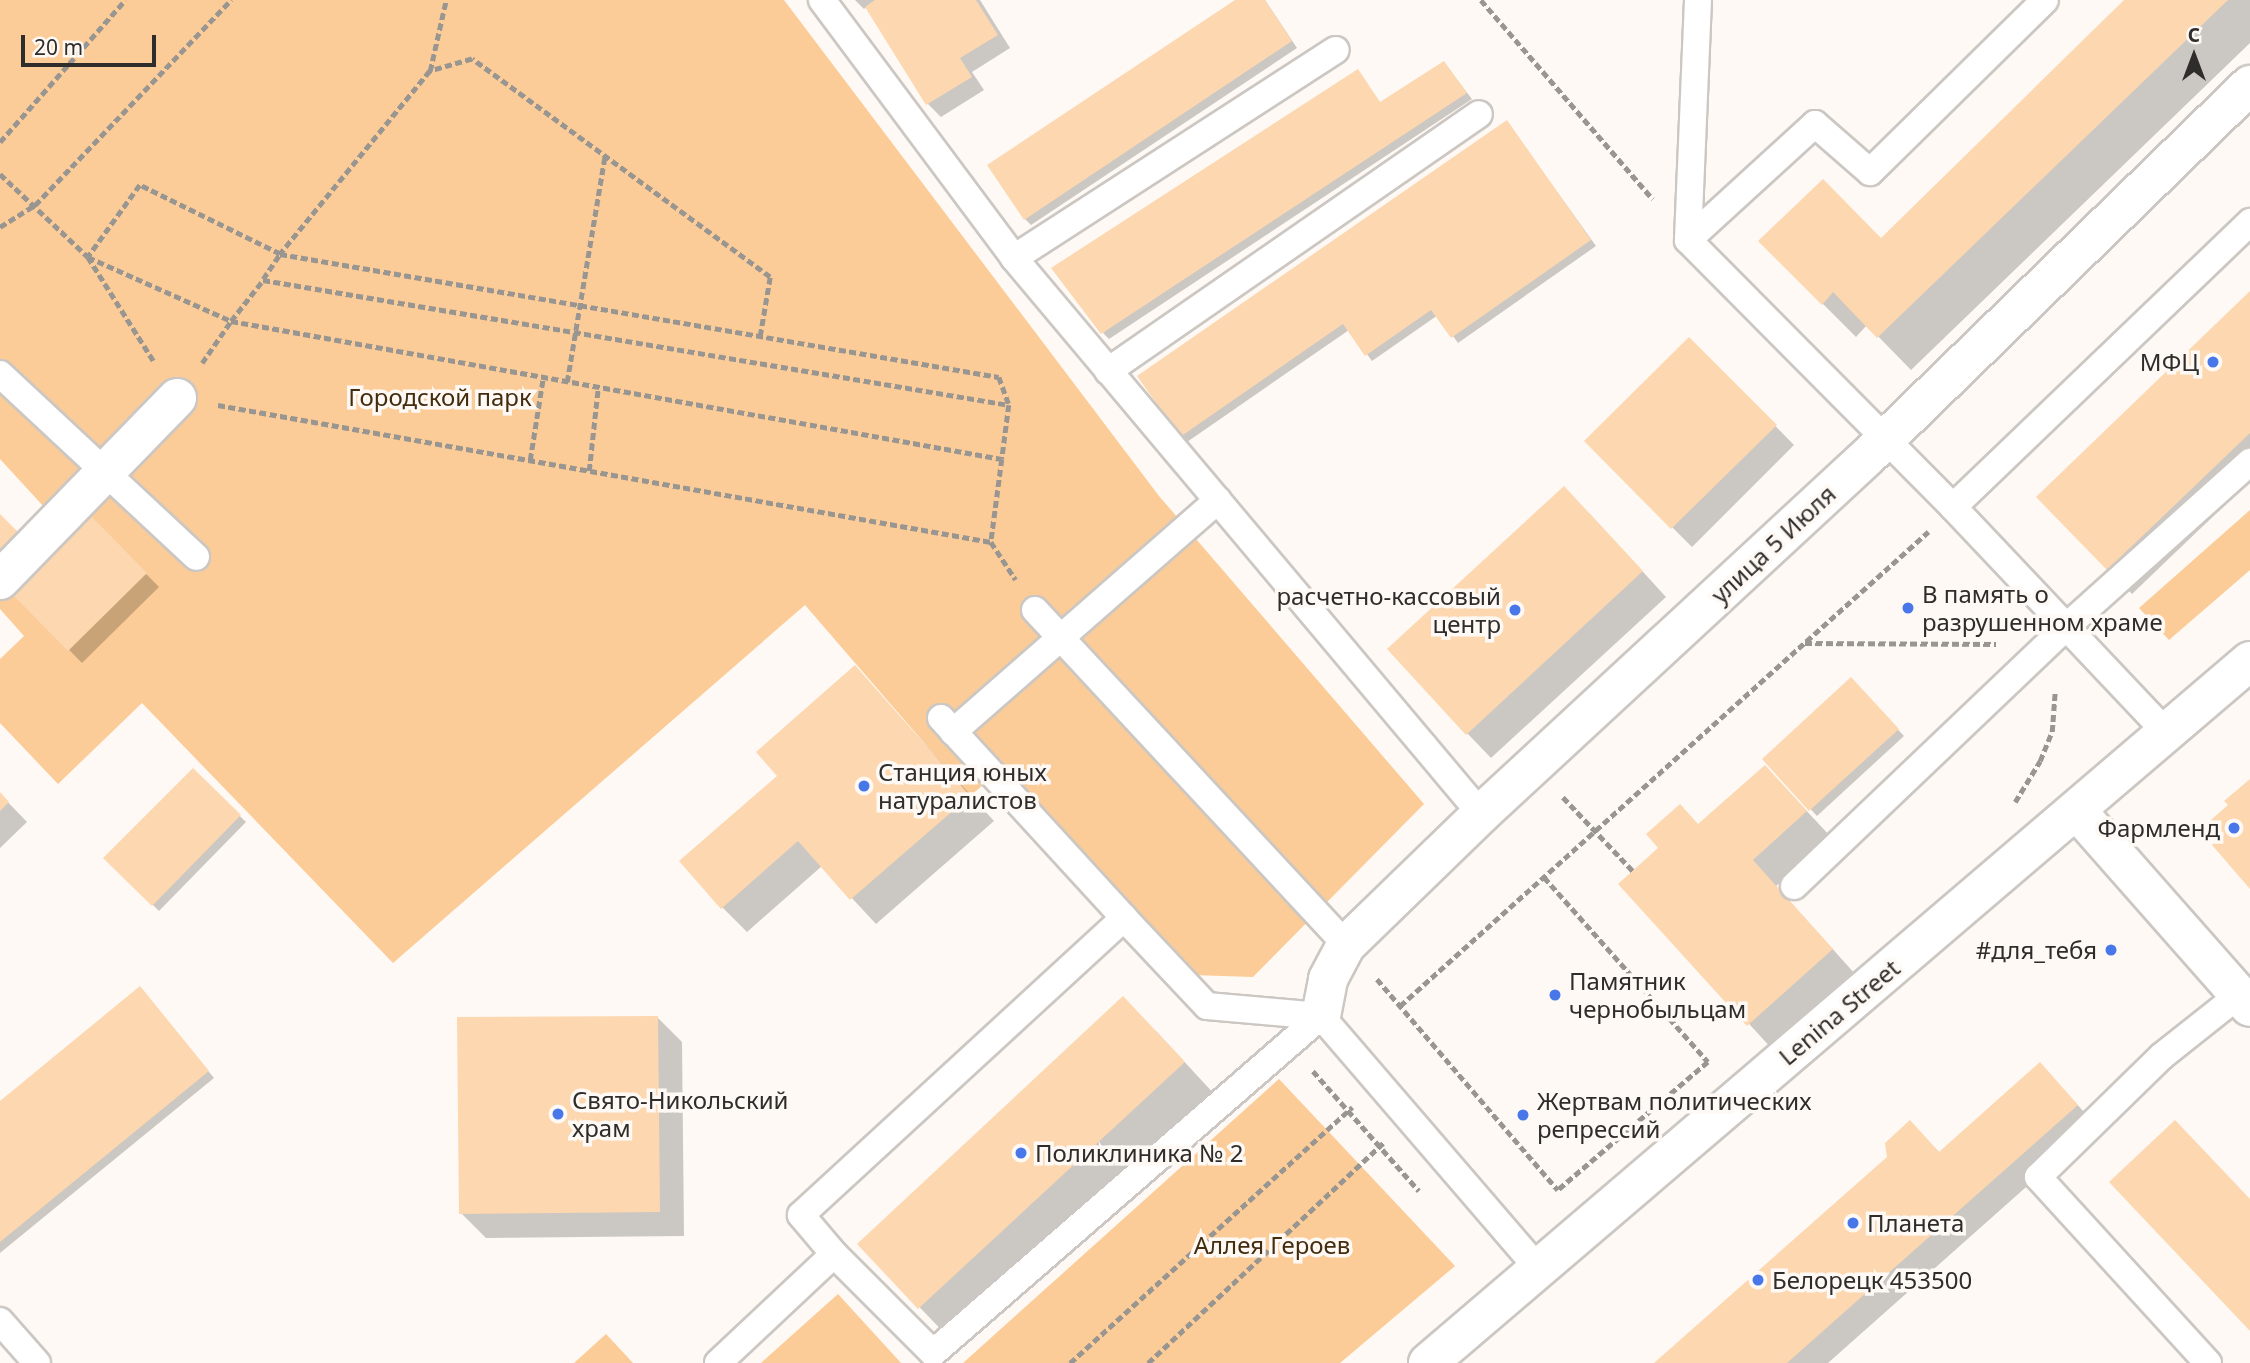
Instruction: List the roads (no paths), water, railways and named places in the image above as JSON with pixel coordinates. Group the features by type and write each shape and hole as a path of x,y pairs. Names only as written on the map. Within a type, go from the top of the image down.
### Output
{"street":[{"name":"улица 5 Июля","path":"1321,1016 1328,979 1346,945 1481,814 1885,439 2250,85"},
{"path":"0,580 177,398"},
{"name":"Lenina Street","path":"1434,1361 1538,1268 2250,661"},
{"path":"2077,811 2244,1001"}],"lane":[{"path":"822,0 1014,258 1481,814"},
{"path":"1698,0 1688,240 1953,507 2057,636 2166,732"},
{"path":"1688,240 1815,124 1870,172 2045,0"},
{"path":"1014,258 1336,50"},
{"path":"1108,371 1479,114"},
{"path":"1953,507 2250,222"},
{"path":"0,374 196,557"},
{"path":"1794,886 2057,636 2250,462"},
{"path":"1218,500 1060,637 947,725 1207,1006 1321,1016 1538,1268"},
{"path":"1035,610 1346,945"},
{"path":"1124,918 801,1215 834,1254 933,1353 1287,1042 1321,1016"},
{"path":"2208,1363 2038,1177 2162,1056 2244,1001"},
{"path":"718,1363 834,1254"},
{"path":"0,1321 37,1363"}],"place":[{"name":"МФЦ","path":"2213,362"},
{"name":"В память о разрушенном храме","path":"1908,608"},
{"name":"расчетно-кассовый центр","path":"1515,610"},
{"name":"Станция юных натуралистов","path":"864,786"},
{"name":"Фармленд","path":"2234,828"},
{"name":"#для_тебя","path":"2111,950"},
{"name":"Памятник чернобыльцам","path":"1555,995"},
{"name":"Свято-Никольский храм","path":"558,1114"},
{"name":"Жертвам политических репрессий","path":"1523,1115"},
{"name":"Поликлиника № 2","path":"1021,1153"},
{"name":"Планета","path":"1853,1223"},
{"name":"Белорецк 453500","path":"1758,1280"}],"park label":[{"name":"Городской парк","path":"440,397"},
{"name":"Аллея Героев","path":"1272,1245"}]}
